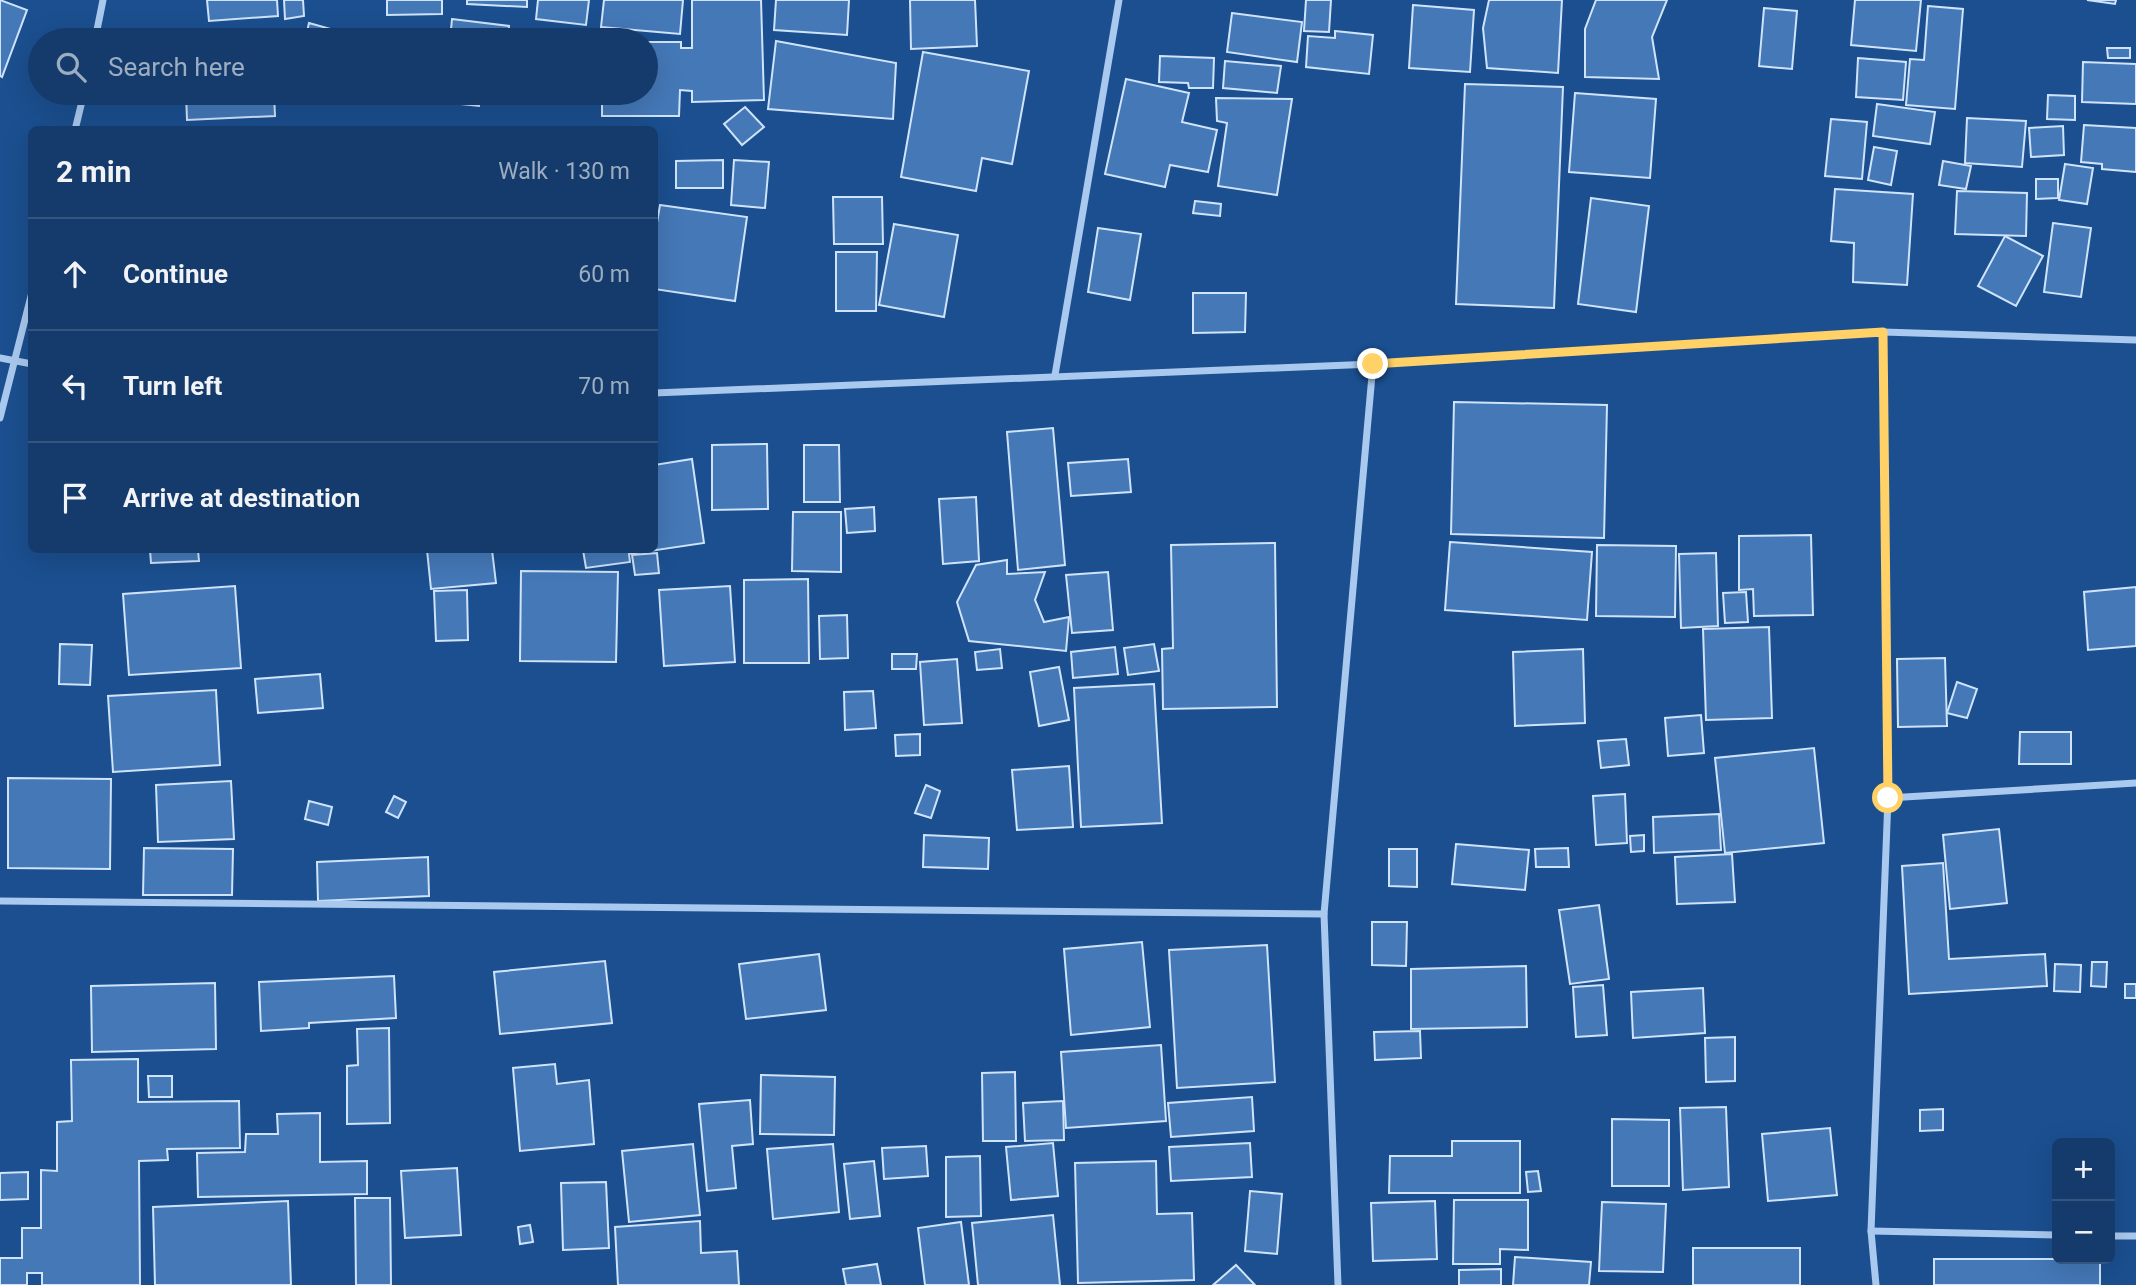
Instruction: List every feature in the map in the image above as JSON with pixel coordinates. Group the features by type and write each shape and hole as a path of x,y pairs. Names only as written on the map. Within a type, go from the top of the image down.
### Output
{"street":[{"path":"97,28 103,0"},
{"path":"1055,375 1119,0"},
{"path":"76,126 82,105"},
{"path":"0,418 28,307"},
{"path":"658,393 1373,364 1883,332 2136,340"},
{"path":"1876,1285 1871,1231 1888,798 1883,332"},
{"path":"0,358 13,363 28,364"},
{"path":"1338,1285 1324,914 1373,364"},
{"path":"1888,798 2136,783"},
{"path":"0,901 1324,914"},
{"path":"1871,1231 2052,1235"},
{"path":"2115,1236 2136,1236"}],"building":[{"path":"0,0 27,10 2,77 0,76"},
{"path":"207,0 277,0 278,16 209,21"},
{"path":"284,0 303,0 304,16 285,19"},
{"path":"387,0 442,0 442,14 387,15"},
{"path":"467,0 527,0 527,7 467,4"},
{"path":"538,0 589,0 586,25 536,19"},
{"path":"604,0 683,0 680,34 658,32 658,28 601,27"},
{"path":"692,0 761,0 764,100 692,102 692,91 680,90 679,116 602,116 602,105 658,105 658,42 681,42 681,48 692,48"},
{"path":"776,0 849,0 847,35 774,30"},
{"path":"910,0 975,0 977,46 911,49"},
{"path":"1306,0 1331,0 1329,32 1304,31"},
{"path":"1489,0 1562,0 1558,73 1487,68 1483,28"},
{"path":"1596,0 1667,0 1652,37 1659,79 1585,77 1585,29"},
{"path":"1855,0 1921,0 1916,51 1851,45"},
{"path":"2087,0 2116,0 2115,4"},
{"path":"1413,5 1474,10 1470,72 1409,68"},
{"path":"1928,6 1963,9 1955,109 1906,105 1910,59 1924,60"},
{"path":"1764,8 1797,11 1792,69 1759,66"},
{"path":"1232,13 1302,22 1297,62 1227,52"},
{"path":"452,19 509,26 509,28 451,28"},
{"path":"309,23 327,28 308,28"},
{"path":"1335,31 1373,35 1369,74 1306,67 1308,36 1335,38"},
{"path":"776,41 896,63 893,119 768,109"},
{"path":"2107,48 2130,48 2130,58 2108,58"},
{"path":"923,52 1029,71 1012,164 982,158 976,191 901,177"},
{"path":"1160,56 1214,58 1213,88 1189,88 1188,83 1159,82"},
{"path":"1858,58 1906,62 1903,100 1856,97"},
{"path":"1225,61 1281,66 1277,93 1223,88"},
{"path":"2083,62 2136,64 2136,104 2082,102"},
{"path":"1126,79 1189,93 1182,122 1217,130 1208,172 1170,165 1165,187 1105,174"},
{"path":"1465,84 1563,87 1554,308 1456,304"},
{"path":"1575,93 1656,99 1650,178 1569,172"},
{"path":"2048,95 2075,96 2075,120 2047,119"},
{"path":"1216,98 1292,99 1277,195 1218,186 1227,123 1217,121"},
{"path":"1877,104 1935,112 1930,144 1873,136"},
{"path":"186,105 275,105 275,116 187,120"},
{"path":"745,107 764,127 742,145 724,124"},
{"path":"1967,118 2026,121 2022,167 1965,163"},
{"path":"1831,119 1867,122 1862,179 1825,176"},
{"path":"2084,125 2136,128 2136,172 2102,169 2102,164 2081,162"},
{"path":"2063,126 2064,155 2031,157 2029,128"},
{"path":"1874,147 1897,151 1891,185 1868,180"},
{"path":"723,160 723,188 676,188 676,161"},
{"path":"734,160 769,162 765,208 731,205"},
{"path":"1943,161 1971,166 1966,189 1939,185"},
{"path":"2065,164 2093,168 2087,204 2059,200"},
{"path":"2036,179 2058,179 2058,198 2036,199"},
{"path":"1835,189 1913,194 1907,285 1853,282 1854,243 1831,241"},
{"path":"1957,191 2027,193 2026,236 1955,234"},
{"path":"833,197 882,197 883,244 834,244"},
{"path":"1591,198 1649,206 1636,312 1578,304"},
{"path":"1195,201 1221,204 1220,216 1193,213"},
{"path":"660,205 747,217 735,301 658,290"},
{"path":"2053,223 2091,228 2081,297 2044,292"},
{"path":"894,224 958,235 944,317 879,305"},
{"path":"1098,228 1141,234 1130,300 1088,292"},
{"path":"2005,236 2043,256 2016,306 1978,286"},
{"path":"836,252 877,252 876,311 836,311"},
{"path":"1193,293 1246,293 1245,332 1193,333"},
{"path":"1454,402 1607,405 1604,538 1451,534"},
{"path":"1053,428 1065,565 1018,570 1007,432"},
{"path":"767,444 768,509 712,510 712,445"},
{"path":"804,445 839,445 840,502 804,502"},
{"path":"692,459 704,543 658,550 658,464"},
{"path":"1128,459 1131,492 1071,496 1068,463"},
{"path":"976,497 979,561 943,564 939,499"},
{"path":"874,507 875,531 847,533 845,509"},
{"path":"793,512 841,512 841,572 792,571"},
{"path":"1811,535 1813,615 1754,616 1753,589 1739,590 1739,536"},
{"path":"1450,542 1592,552 1587,620 1445,610"},
{"path":"1275,543 1277,707 1163,709 1162,649 1173,648 1171,545"},
{"path":"1597,545 1676,546 1675,617 1596,616"},
{"path":"150,553 198,553 199,561 151,563"},
{"path":"427,553 492,553 496,583 431,589"},
{"path":"584,553 636,553 629,554 630,562 586,568"},
{"path":"657,553 659,573 635,575 632,555"},
{"path":"1716,553 1718,626 1681,628 1679,554"},
{"path":"1007,560 1007,574 1045,572 1035,600 1044,622 1069,617 1066,651 969,641 957,602 976,565"},
{"path":"521,571 618,572 616,662 520,661"},
{"path":"1108,572 1113,630 1072,633 1066,575"},
{"path":"808,579 809,663 744,663 744,580"},
{"path":"235,586 241,668 129,675 123,594"},
{"path":"730,586 735,662 664,666 659,590"},
{"path":"2136,587 2136,646 2088,650 2084,592"},
{"path":"467,590 468,640 436,641 434,591"},
{"path":"1746,592 1748,622 1725,623 1723,593"},
{"path":"847,615 848,658 820,659 819,616"},
{"path":"1769,627 1772,718 1706,720 1703,629"},
{"path":"60,644 92,645 90,685 59,684"},
{"path":"1154,644 1159,671 1128,675 1124,648"},
{"path":"1115,647 1118,674 1073,678 1071,652"},
{"path":"1000,649 1002,668 977,670 975,652"},
{"path":"1583,649 1585,723 1515,726 1513,652"},
{"path":"892,654 917,654 916,669 892,669"},
{"path":"1945,658 1947,726 1898,727 1897,659"},
{"path":"957,659 962,723 924,725 920,662"},
{"path":"1059,667 1069,720 1039,726 1030,672"},
{"path":"320,674 323,708 258,713 255,679"},
{"path":"1957,682 1977,689 1967,718 1947,713"},
{"path":"1154,684 1162,823 1081,827 1074,688"},
{"path":"216,690 220,765 113,772 108,696"},
{"path":"873,691 876,728 845,730 844,692"},
{"path":"1701,715 1704,753 1668,756 1665,718"},
{"path":"2020,732 2071,732 2071,764 2019,764"},
{"path":"920,734 920,755 896,756 895,735"},
{"path":"1626,739 1629,765 1601,768 1598,741"},
{"path":"1814,748 1824,843 1725,853 1715,758"},
{"path":"1069,766 1073,827 1017,830 1012,770"},
{"path":"8,778 111,779 110,869 8,868"},
{"path":"231,781 234,839 158,842 156,785"},
{"path":"926,785 940,791 931,818 915,813"},
{"path":"1625,794 1627,843 1596,845 1593,796"},
{"path":"394,796 406,802 398,818 386,812"},
{"path":"309,801 332,807 328,825 305,819"},
{"path":"1719,814 1721,850 1654,853 1653,817"},
{"path":"1999,829 2007,903 1950,909 1943,835"},
{"path":"924,835 989,838 988,869 923,867"},
{"path":"1644,835 1644,851 1631,852 1630,836"},
{"path":"1456,844 1529,850 1525,890 1452,884"},
{"path":"144,848 233,849 232,895 143,895"},
{"path":"1568,848 1569,867 1536,867 1535,849"},
{"path":"1389,849 1417,849 1417,887 1389,886"},
{"path":"1732,854 1735,902 1677,904 1675,857"},
{"path":"428,857 429,896 318,901 317,862"},
{"path":"1943,863 1949,959 2045,954 2047,986 1909,994 1902,866"},
{"path":"1599,905 1609,979 1570,984 1559,910"},
{"path":"1372,922 1407,922 1406,966 1372,965"},
{"path":"1142,942 1150,1027 1071,1035 1064,949"},
{"path":"1267,945 1275,1082 1177,1088 1169,950"},
{"path":"819,954 826,1010 746,1019 739,964"},
{"path":"605,961 612,1023 500,1034 494,972"},
{"path":"2092,962 2107,962 2106,987 2091,986"},
{"path":"2055,964 2081,965 2080,992 2054,991"},
{"path":"1526,966 1527,1027 1411,1029 1411,969"},
{"path":"394,976 396,1018 309,1023 309,1028 261,1031 259,982"},
{"path":"215,983 216,1049 92,1052 91,986"},
{"path":"2125,984 2136,984 2136,998 2125,998"},
{"path":"1603,985 1607,1035 1576,1037 1573,987"},
{"path":"1703,988 1705,1033 1633,1038 1631,992"},
{"path":"389,1028 390,1123 347,1124 347,1066 358,1065 357,1029"},
{"path":"1420,1031 1421,1058 1375,1060 1374,1032"},
{"path":"1735,1037 1735,1081 1706,1082 1705,1038"},
{"path":"1161,1045 1166,1121 1066,1128 1061,1052"},
{"path":"138,1059 138,1102 239,1101 240,1148 167,1149 168,1160 139,1161 140,1285 42,1285 42,1273 27,1273 27,1285 0,1285 0,1258 22,1258 22,1228 41,1228 41,1170 57,1171 57,1122 72,1121 71,1060"},
{"path":"555,1064 557,1084 589,1080 594,1144 520,1151 513,1068"},
{"path":"1015,1072 1016,1141 983,1141 982,1073"},
{"path":"761,1075 835,1077 834,1135 760,1134"},
{"path":"148,1076 172,1076 172,1097 149,1097"},
{"path":"1252,1097 1254,1131 1171,1137 1168,1103"},
{"path":"750,1100 753,1144 732,1146 736,1188 707,1191 699,1104"},
{"path":"1063,1101 1064,1140 1025,1141 1023,1103"},
{"path":"1726,1107 1729,1187 1683,1190 1680,1108"},
{"path":"1943,1109 1943,1130 1920,1131 1920,1110"},
{"path":"320,1113 320,1162 367,1161 367,1194 198,1197 197,1153 245,1152 246,1134 278,1134 277,1114"},
{"path":"1612,1119 1669,1120 1669,1186 1612,1186"},
{"path":"1830,1128 1837,1195 1768,1201 1762,1134"},
{"path":"1452,1141 1520,1141 1520,1193 1389,1193 1390,1156 1452,1156"},
{"path":"1053,1143 1058,1196 1011,1200 1006,1147"},
{"path":"1250,1143 1252,1177 1171,1181 1169,1147"},
{"path":"693,1144 700,1215 629,1222 622,1151"},
{"path":"833,1144 839,1212 773,1219 767,1149"},
{"path":"926,1146 928,1176 884,1179 882,1148"},
{"path":"980,1156 981,1216 946,1217 946,1157"},
{"path":"874,1161 880,1216 850,1219 844,1164"},
{"path":"1156,1161 1157,1214 1192,1213 1194,1280 1078,1283 1075,1163"},
{"path":"457,1168 461,1235 405,1238 401,1171"},
{"path":"1538,1171 1541,1191 1528,1192 1526,1172"},
{"path":"28,1172 28,1199 0,1200 0,1173"},
{"path":"606,1182 609,1248 563,1250 561,1183"},
{"path":"1250,1191 1282,1194 1277,1254 1245,1251"},
{"path":"355,1198 390,1198 391,1285 356,1285"},
{"path":"1454,1200 1528,1200 1528,1250 1500,1249 1500,1264 1453,1264"},
{"path":"288,1201 291,1285 155,1285 153,1207"},
{"path":"1435,1201 1437,1259 1373,1261 1371,1203"},
{"path":"1602,1202 1666,1204 1663,1272 1599,1271"},
{"path":"1053,1215 1060,1285 978,1285 972,1223"},
{"path":"700,1221 701,1253 737,1251 739,1285 618,1285 615,1227"},
{"path":"961,1222 969,1285 925,1285 918,1228"},
{"path":"530,1225 533,1242 520,1244 518,1227"},
{"path":"1693,1248 1800,1248 1800,1285 1693,1285"},
{"path":"1515,1257 1591,1262 1589,1285 1513,1285"},
{"path":"1934,1259 2052,1259 2052,1264 2100,1264 2100,1285 1934,1285"},
{"path":"877,1264 881,1285 846,1285 843,1269"},
{"path":"1236,1265 1255,1285 1213,1285"},
{"path":"1501,1269 1501,1285 1459,1285 1459,1270"}],"route":[{"path":"1373,364 1883,332 1888,798"}]}
